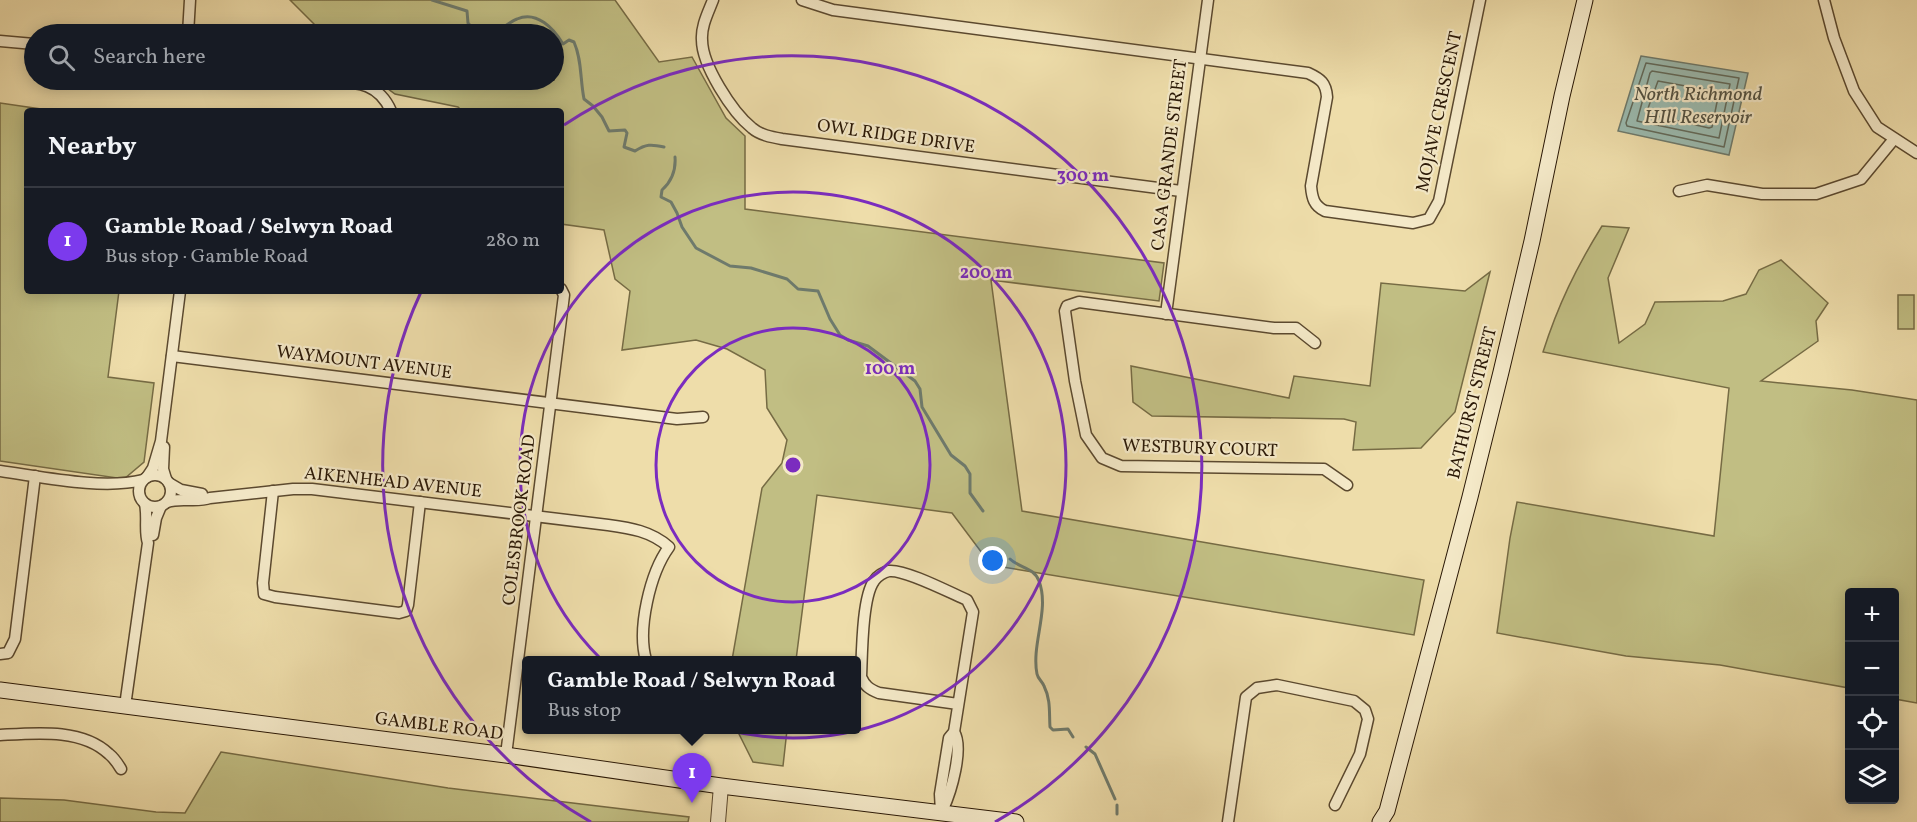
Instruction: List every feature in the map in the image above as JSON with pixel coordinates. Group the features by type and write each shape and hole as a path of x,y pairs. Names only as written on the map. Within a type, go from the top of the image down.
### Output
{"main road":[{"name":"BATHURST STREET","path":"1386,818 1490,418 1585,0"},
{"name":"GAMBLE ROAD","path":"0,690 506,755 721,786 1016,822"}],"street":[{"path":"189,24 190,0"},
{"name":"OWL RIDGE DRIVE","path":"714,0 702,33 705,60 738,113 753,129 762,134 1181,191"},
{"path":"802,0 833,10 1199,58"},
{"name":"CASA GRANDE STREET","path":"1166,314 1208,0"},
{"name":"MOJAVE CRESCENT","path":"1199,58 1308,73 1319,78 1324,84 1327,97 1311,186 1313,201 1325,211 1413,223 1429,219 1439,201 1480,0"},
{"path":"1824,0 1834,38 1854,91 1877,127 1917,153"},
{"path":"0,40 24,43"},
{"path":"374,90 382,95 389,108"},
{"path":"1678,191 1707,185 1762,194 1816,194 1861,179 1894,139"},
{"path":"125,706 148,543 146,538 147,515 139,488 154,465 161,441 180,294"},
{"name":"COLESBROOK ROAD","path":"506,755 564,294"},
{"name":"WESTBURY COURT","path":"1315,343 1296,328 1274,328 1079,302 1067,306 1065,318 1086,435 1102,458 1121,466 1324,469 1347,485"},
{"name":"WAYMOUNT AVENUE","path":"172,356 677,418 703,417"},
{"path":"148,543 152,538 156,518 171,493 163,472 164,447 161,441"},
{"path":"0,471 102,484 132,483 156,475 167,481"},
{"path":"0,654 8,653 15,639 35,476"},
{"name":"AIKENHEAD AVENUE","path":"167,481 180,490 203,494 210,498"},
{"path":"102,484 126,491 153,507 164,504"},
{"name":"AIKENHEAD AVENUE","path":"164,504 180,499 203,501 210,498 273,491 312,489 627,528 658,537 669,547 660,559 649,597 643,643 645,656"},
{"path":"273,491 262,583 264,594 399,613 406,611 408,605 420,502"},
{"path":"941,812 949,796 954,772 958,739 954,732 973,612 967,600 904,573 891,571 878,576 871,587 864,630 861,677 864,683 868,688 879,693 958,704"},
{"path":"1228,822 1246,697 1257,688 1277,686 1343,698 1354,701 1365,710 1368,719 1360,754 1335,805"},
{"path":"0,735 34,732 86,739 109,753 121,769"},
{"path":"718,822 721,786"}],"shaded area":[{"path":"290,0 615,0 659,62 692,57 726,118 745,136 745,209 1164,263 1159,301 991,280 1022,511 1424,580 1414,635 991,565 952,513 817,495 797,656 733,656 762,488 782,463 787,440 767,408 765,370 727,349 696,340 622,350 630,291 615,279 604,230 564,224 564,108 459,108 395,94 390,90 564,90 564,24 314,24"},
{"path":"0,103 34,108 24,108 24,294 119,294 108,377 154,383 144,462 124,479 0,461"},
{"path":"1602,226 1629,228 1608,278 1619,343 1645,324 1655,302 1723,301 1746,294 1759,270 1781,260 1828,303 1816,321 1818,341 1761,381 1852,390 1917,400 1917,703 1899,700 1899,588 1845,588 1845,687 1720,665 1626,656 1497,633 1517,502 1714,536 1729,388 1543,352 1568,287"},
{"path":"1490,272 1455,412 1421,448 1353,450 1356,422 1344,419 1152,416 1133,402 1131,366 1289,398 1294,376 1370,386 1381,283 1465,291"},
{"path":"1898,295 1914,295 1914,329 1898,329"},
{"path":"739,734 787,734 783,766 753,762"},
{"path":"221,752 448,788 689,817 688,822 0,822 0,798 64,800 156,812 185,813"}],"water":[{"name":"North Richmond HIll Reservoir","path":"1641,56 1748,73 1729,155 1618,131"}],"waterway":[{"path":"432,0 467,11 469,24"},
{"path":"508,24 524,17 538,19 546,24"},
{"path":"564,43 569,40 574,42 577,49 584,99 602,117 609,131 625,130 627,133 624,147 635,151 649,145 664,147"},
{"path":"675,157 673,175 662,190 661,197 671,202 682,227 696,248 730,266 751,268 787,279 798,289 818,291 840,335 868,346 915,381 920,389 922,407 951,455 965,466 970,474 970,493 983,511"},
{"path":"1010,559 1034,573 1039,581 1042,592 1042,615 1036,651 1037,674 1048,696 1050,727 1053,730 1068,729 1073,737"},
{"path":"1086,747 1095,754 1115,799"},
{"path":"1117,805 1117,814"}],"place":[{"name":"Gamble Road / Selwyn Road","path":"692,803"}]}
